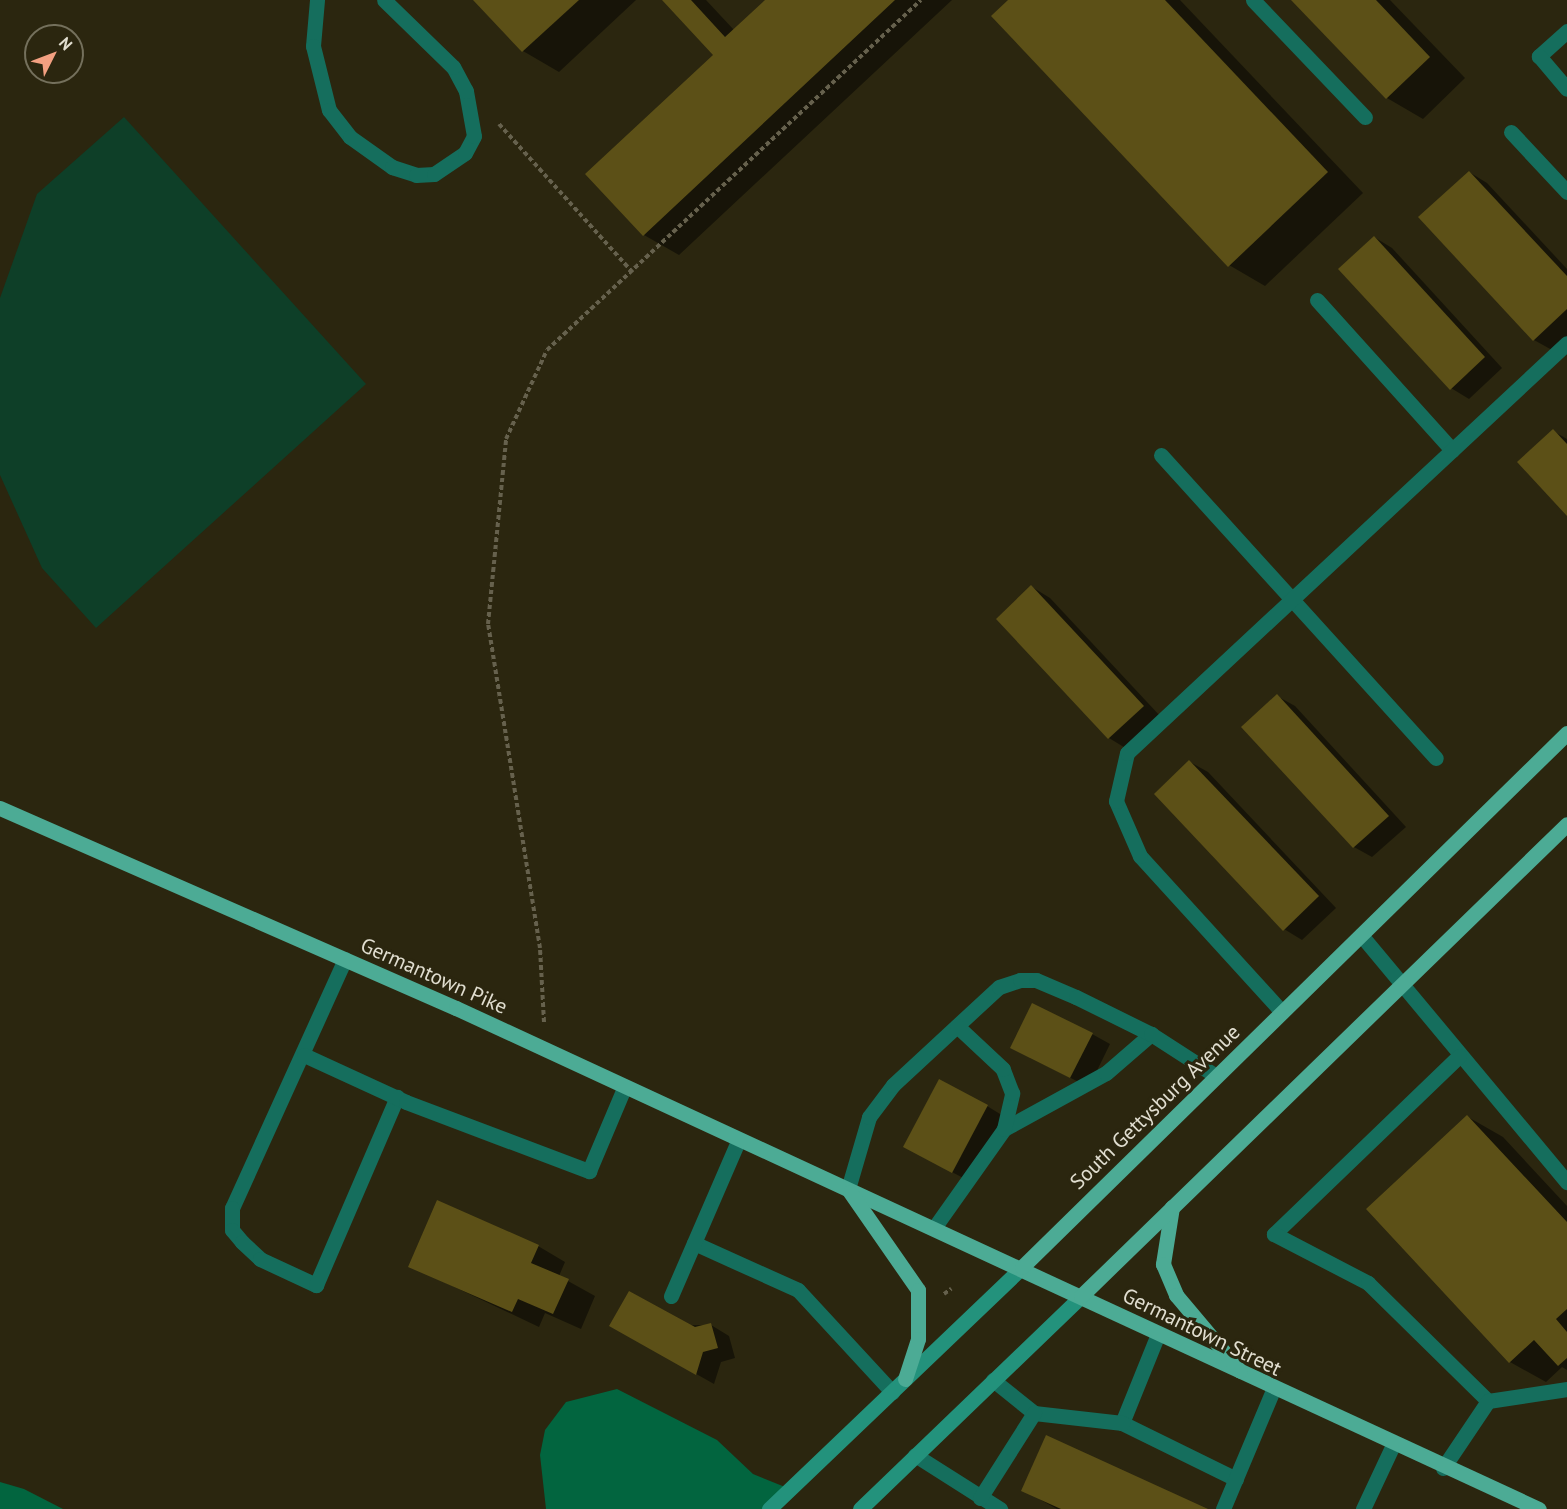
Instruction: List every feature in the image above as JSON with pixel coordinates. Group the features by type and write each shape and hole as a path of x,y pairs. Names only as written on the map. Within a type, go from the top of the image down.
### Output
{"main road":[{"name":"South Gettysburg Avenue","path":"770,1509 1022,1268 1567,733"},
{"name":"Germantown Pike","path":"0,808 345,959 738,1141 848,1189"},
{"path":"860,1509 1567,824"},
{"path":"848,1189 918,1290 918,1339 905,1379"},
{"name":"Germantown Street","path":"848,1189 1022,1268 1273,1390 1539,1509"},
{"path":"1172,1208 1163,1264 1176,1295 1244,1376"}],"lane":[{"path":"317,0 313,46 329,110 350,137 392,167 416,175 434,174 465,153 474,136 466,91 453,67 384,0"},
{"path":"1253,0 1365,117"},
{"path":"1567,31 1539,57 1567,89"},
{"path":"1511,132 1567,192"},
{"path":"1317,300 1452,450"},
{"path":"1282,1012 1140,856 1116,801 1127,753 1567,343"},
{"path":"1161,455 1436,758"},
{"path":"1361,934 1404,981 1459,1056 1567,1182"},
{"path":"345,959 310,1028 304,1055 229,1219 232,1230 260,1259 316,1285 397,1097"},
{"path":"848,1189 869,1118 893,1085 999,987 1036,980 1150,1034 1216,1076"},
{"path":"934,1228 1004,1130 1012,1093 1003,1069 957,1026"},
{"path":"1004,1130 1106,1073 1150,1034"},
{"path":"304,1055 397,1097 589,1171 624,1088"},
{"path":"1459,1056 1274,1234 1368,1283 1488,1401"},
{"path":"671,1296 738,1141"},
{"path":"694,1243 798,1290 892,1392"},
{"path":"1122,1422 1158,1334"},
{"path":"993,1380 1034,1413 1122,1422 1236,1479"},
{"path":"1443,1468 1488,1401 1567,1389"},
{"path":"1223,1509 1273,1390"},
{"path":"980,1498 1034,1413"},
{"path":"1363,1509 1393,1445"},
{"path":"915,1455 1000,1509"}],"path":[{"path":"545,1050 540,948 488,624 506,439 547,350 633,273 921,0"},
{"path":"496,122 633,273"},
{"path":"948,1292 952,1300"}],"green space":[{"path":"124,117 366,384 96,628 42,568 0,475 0,298 37,194"},
{"path":"617,1389 717,1440 753,1474 790,1489 769,1509 546,1509 540,1455 545,1430 566,1402"},
{"path":"0,1482 24,1489 63,1509 0,1509"}],"building":[{"path":"473,0 579,0 522,52"},
{"path":"662,0 691,0 725,37 765,0 895,0 643,236 585,174 713,55"},
{"path":"1008,0 1165,0 1328,172 1228,267 991,16"},
{"path":"1291,0 1376,0 1430,57 1386,99"},
{"path":"1469,171 1567,276 1567,309 1533,341 1418,217"},
{"path":"1374,236 1485,357 1450,390 1338,269"},
{"path":"1553,429 1567,444 1567,516 1517,462"},
{"path":"1031,585 1144,706 1108,739 996,619"},
{"path":"1277,694 1389,816 1353,848 1241,727"},
{"path":"1189,760 1319,896 1283,931 1154,794"},
{"path":"1032,1003 1093,1033 1070,1078 1010,1048"},
{"path":"939,1079 988,1105 952,1173 903,1147"},
{"path":"1467,1115 1567,1222 1567,1309 1556,1319 1567,1332 1567,1358 1558,1366 1534,1340 1509,1363 1366,1209"},
{"path":"437,1200 539,1245 531,1263 569,1279 553,1314 518,1299 512,1312 408,1267"},
{"path":"629,1291 695,1327 711,1323 718,1348 703,1352 696,1375 609,1326"},
{"path":"1046,1435 1208,1509 1061,1509 1021,1491"}]}
